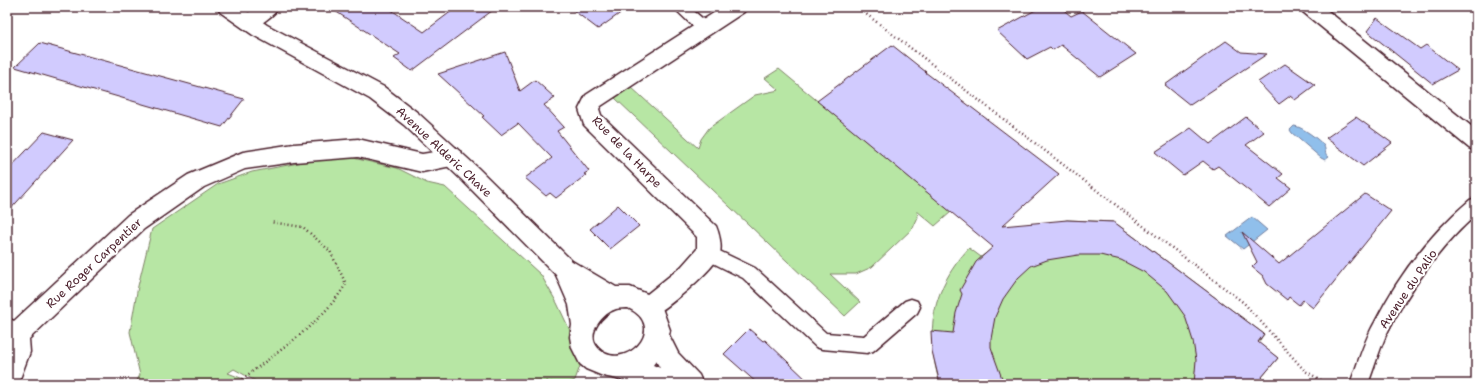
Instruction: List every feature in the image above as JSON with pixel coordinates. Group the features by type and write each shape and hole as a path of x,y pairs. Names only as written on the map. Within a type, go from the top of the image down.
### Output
{"street":[{"name":"Avenue Alderic Chave","path":"227,7 267,33 377,93 411,119 453,158 564,268 613,298"},
{"path":"249,22 270,7"},
{"name":"Rue de la Harpe","path":"709,253 708,233 591,119 589,109 593,101 737,7"},
{"path":"1310,7 1476,142"},
{"name":"Rue Roger Carpentier","path":"12,332 72,283 136,222 196,181 243,161 294,154 358,148 422,163 453,158"},
{"path":"649,307 689,274 709,253"},
{"name":"Avenue Alderic Chave","path":"564,268 582,305 584,324"},
{"path":"620,368 633,365 644,358 653,348 658,337 658,326 655,316 649,307 639,300 626,297 613,298 601,304 591,312 584,324 582,337 585,349 594,360 605,366 639,372 666,384"},
{"path":"7,380 18,352 12,332"},
{"path":"658,337 669,361 690,384"}],"lane":[{"path":"680,7 704,28"},
{"name":"Avenue du Palio","path":"1359,384 1371,350 1381,328 1402,293 1429,254 1460,218 1476,205"},
{"path":"709,253 749,273 822,340 867,346 911,307"}],"path":[{"path":"857,7 1244,303 1305,371 1328,384"},
{"path":"236,384 304,332 326,311 342,292 346,284 330,251 303,227 270,222"},
{"path":"539,384 541,382 550,382 556,384"}],"green space":[{"path":"779,69 951,212 935,226 917,211 918,217 913,228 872,267 856,274 830,274 860,302 845,316 615,98 631,87 698,148 701,139 709,128 755,95 779,90 765,78"},
{"path":"340,155 397,168 427,183 445,187 541,275 557,303 583,358 575,380 566,384 261,384 234,369 228,373 256,384 135,384 140,375 130,332 138,286 152,229 218,184 252,172"},
{"path":"1067,220 1114,222 1264,334 1258,343 1278,358 1256,384 940,384 935,365 932,329 939,295 956,263 969,248 981,257 1013,232"}],"water":[{"path":"1294,126 1306,131 1319,140 1324,146 1327,156 1329,157 1325,160 1321,158 1292,133 1290,130"},
{"path":"1252,217 1267,230 1243,249 1227,236"}],"building":[{"path":"329,7 387,7 424,32 457,7 497,7 412,71 394,58 400,54"},
{"path":"569,7 629,7 598,29"},
{"path":"1041,7 1060,7 1071,16 1082,11 1136,54 1100,77 1061,45 1053,50 1050,47 1027,59 997,31"},
{"path":"1377,18 1420,49 1426,45 1458,70 1433,84 1367,31"},
{"path":"1226,41 1241,52 1267,54 1190,105 1165,85"},
{"path":"40,43 244,99 222,127 15,67"},
{"path":"892,45 1059,174 1002,226 1067,220 1114,222 1264,334 1258,342 1278,358 1256,384 1194,384 1196,360 1193,341 1185,316 1167,291 1144,272 1121,260 1100,255 1078,255 1047,260 1031,266 1018,278 1003,299 995,317 991,347 1004,384 940,384 932,351 931,331 953,333 956,313 962,294 960,290 976,262 993,247 817,101"},
{"path":"505,52 520,91 535,80 555,98 544,105 564,127 557,131 589,171 556,198 550,193 546,196 525,178 552,158 518,123 501,135 482,117 484,116 438,74"},
{"path":"1285,64 1315,85 1295,100 1290,96 1279,104 1258,82"},
{"path":"1246,117 1264,132 1246,145 1283,174 1278,178 1291,188 1269,207 1218,166 1213,169 1203,161 1183,175 1155,152 1191,128 1210,144"},
{"path":"1356,117 1392,143 1363,166 1326,138"},
{"path":"44,132 73,140 7,213 7,171"},
{"path":"1365,194 1391,211 1313,308 1303,300 1299,305 1289,297 1287,300 1267,284 1263,276 1252,267 1257,262 1242,232 1279,264"},
{"path":"618,205 639,226 610,249 590,229"},
{"path":"749,329 763,341 765,340 811,384 758,384 724,354"}]}
